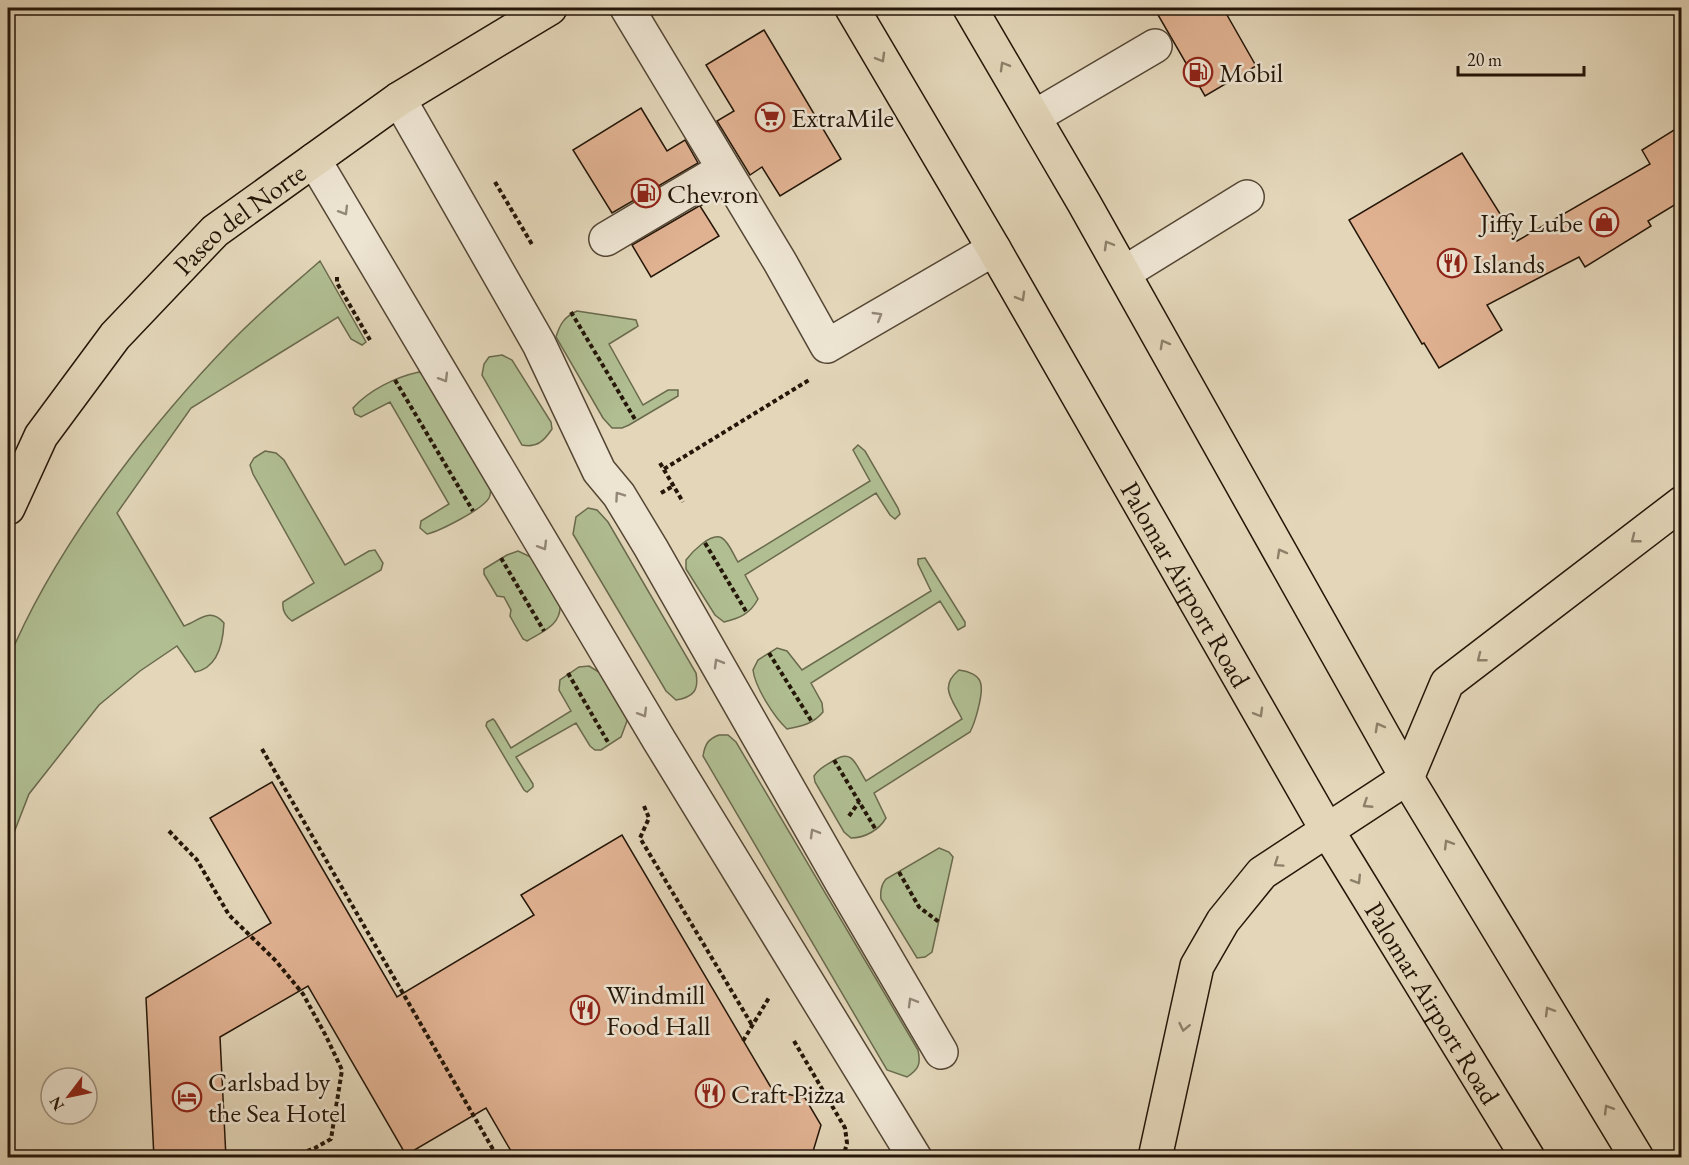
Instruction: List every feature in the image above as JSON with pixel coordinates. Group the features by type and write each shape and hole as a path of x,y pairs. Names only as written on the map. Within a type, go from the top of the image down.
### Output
{"main road":[{"name":"Paseo del Norte","path":"8,508 41,436 115,336 215,231 399,99 550,8"},
{"name":"Palomar Airport Road","path":"852,8 994,249 1327,830 1528,1158"},
{"path":"970,8 1124,273 1407,778 1637,1158"},
{"path":"1155,1158 1197,966 1223,921 1254,882 1262,873 1407,778 1447,683 1682,503"}],"lane":[{"path":"627,8 827,346 994,249"},
{"path":"1034,117 1155,46"},
{"path":"399,99 539,344 599,471 620,495 941,1052"},
{"path":"314,160 623,680 915,1158"},
{"path":"606,239 724,169"},
{"path":"1124,273 1247,197"}],"path":[{"path":"493,180 533,246"},
{"path":"571,312 636,422"},
{"path":"664,469 814,377"},
{"path":"395,380 472,511"},
{"path":"660,463 683,502"},
{"path":"705,543 747,613"},
{"path":"501,558 544,631"},
{"path":"770,653 812,722"},
{"path":"568,673 609,744"},
{"path":"262,749 498,1158"},
{"path":"834,760 876,830"},
{"path":"644,806 649,818 640,838 752,1025"},
{"path":"169,831 197,860 229,915 276,961 303,994 342,1070 330,1139 315,1148 289,1158"},
{"path":"899,872 920,908 939,922"},
{"path":"744,1041 776,988"},
{"path":"769,998 775,1008"},
{"path":"793,1038 845,1128 847,1143 843,1158"}],"green space":[{"path":"320,261 366,342 362,345 351,339 338,317 191,408 117,513 184,626 209,615 219,618 224,623 218,654 203,670 195,672 177,646 140,671 99,705 29,794 8,848 8,660 35,602 85,520 122,468 170,409 246,327"},
{"path":"577,311 636,320 638,326 609,344 643,405 668,390 678,390 678,396 629,425 612,428 603,418 556,337 563,321"},
{"path":"502,355 512,360 551,422 552,429 543,440 536,444 522,445 482,375 484,364 489,357"},
{"path":"419,372 429,378 488,479 491,491 489,498 479,508 427,534 420,528 421,521 449,504 390,402 361,417 355,414 353,408 359,401 383,385"},
{"path":"858,445 865,451 900,514 895,519 890,515 876,493 745,575 758,599 748,612 724,622 715,615 686,569 686,560 707,540 718,537 727,543 738,562 870,481 853,450"},
{"path":"265,451 276,453 284,460 345,565 375,550 383,563 381,570 292,621 284,613 283,602 314,583 253,474 250,465 254,458"},
{"path":"588,508 597,510 608,522 696,673 697,684 691,695 676,700 666,691 573,534 576,517"},
{"path":"518,551 533,558 560,604 560,611 554,623 527,641 523,639 510,616 511,610 504,597 497,596 484,574 484,569"},
{"path":"925,558 965,622 965,626 958,630 940,601 811,683 822,703 823,712 811,722 787,729 771,710 757,685 753,670 758,660 777,648 787,651 802,670 931,591 918,564 918,559"},
{"path":"589,666 602,674 625,713 627,721 621,737 601,750 595,750 576,723 516,757 533,784 527,792 486,726 487,722 493,719 495,721 511,748 571,711 559,690 560,680 579,667"},
{"path":"959,670 976,676 981,685 978,709 970,732 874,793 886,818 871,832 861,837 851,838 844,832 815,782 814,776 825,766 845,756 853,760 866,781 962,719 948,688 949,682"},
{"path":"719,735 728,735 736,742 918,1050 918,1066 907,1077 887,1070 703,756 708,742"},
{"path":"939,848 949,852 953,857 932,952 925,957 917,958 881,899 881,888 886,879"}],"building":[{"path":"1154,8 1223,8 1256,66 1205,96"},
{"name":"ExtraMile","path":"764,30 841,159 780,196 762,167 750,175 717,121 734,111 706,65"},
{"path":"641,108 667,151 685,140 698,163 612,213 573,150"},
{"name":"Islands","path":"1682,125 1682,214 1676,204 1648,221 1651,226 1585,267 1579,257 1487,305 1502,330 1439,368 1424,343 1422,344 1349,220 1462,153 1517,241 1650,164 1642,150"},
{"path":"718,195 700,206 719,236 651,277 632,245"},
{"path":"272,782 397,997 534,915 521,895 622,835 773,1091 805,1098 821,1125 811,1158 515,1158 486,1108 406,1155 308,986 220,1037 226,1158 154,1158 146,998 271,923 210,818"}],"place":[{"name":"Mobil","path":"1198,72"},
{"name":"ExtraMile","path":"770,117"},
{"name":"Chevron","path":"646,193"},
{"name":"Jiffy Lube","path":"1604,222"},
{"name":"Islands","path":"1452,263"},
{"name":"Windmill Food Hall","path":"585,1010"},
{"name":"Craft Pizza","path":"710,1093"},
{"name":"Carlsbad by the Sea Hotel","path":"187,1097"}]}
